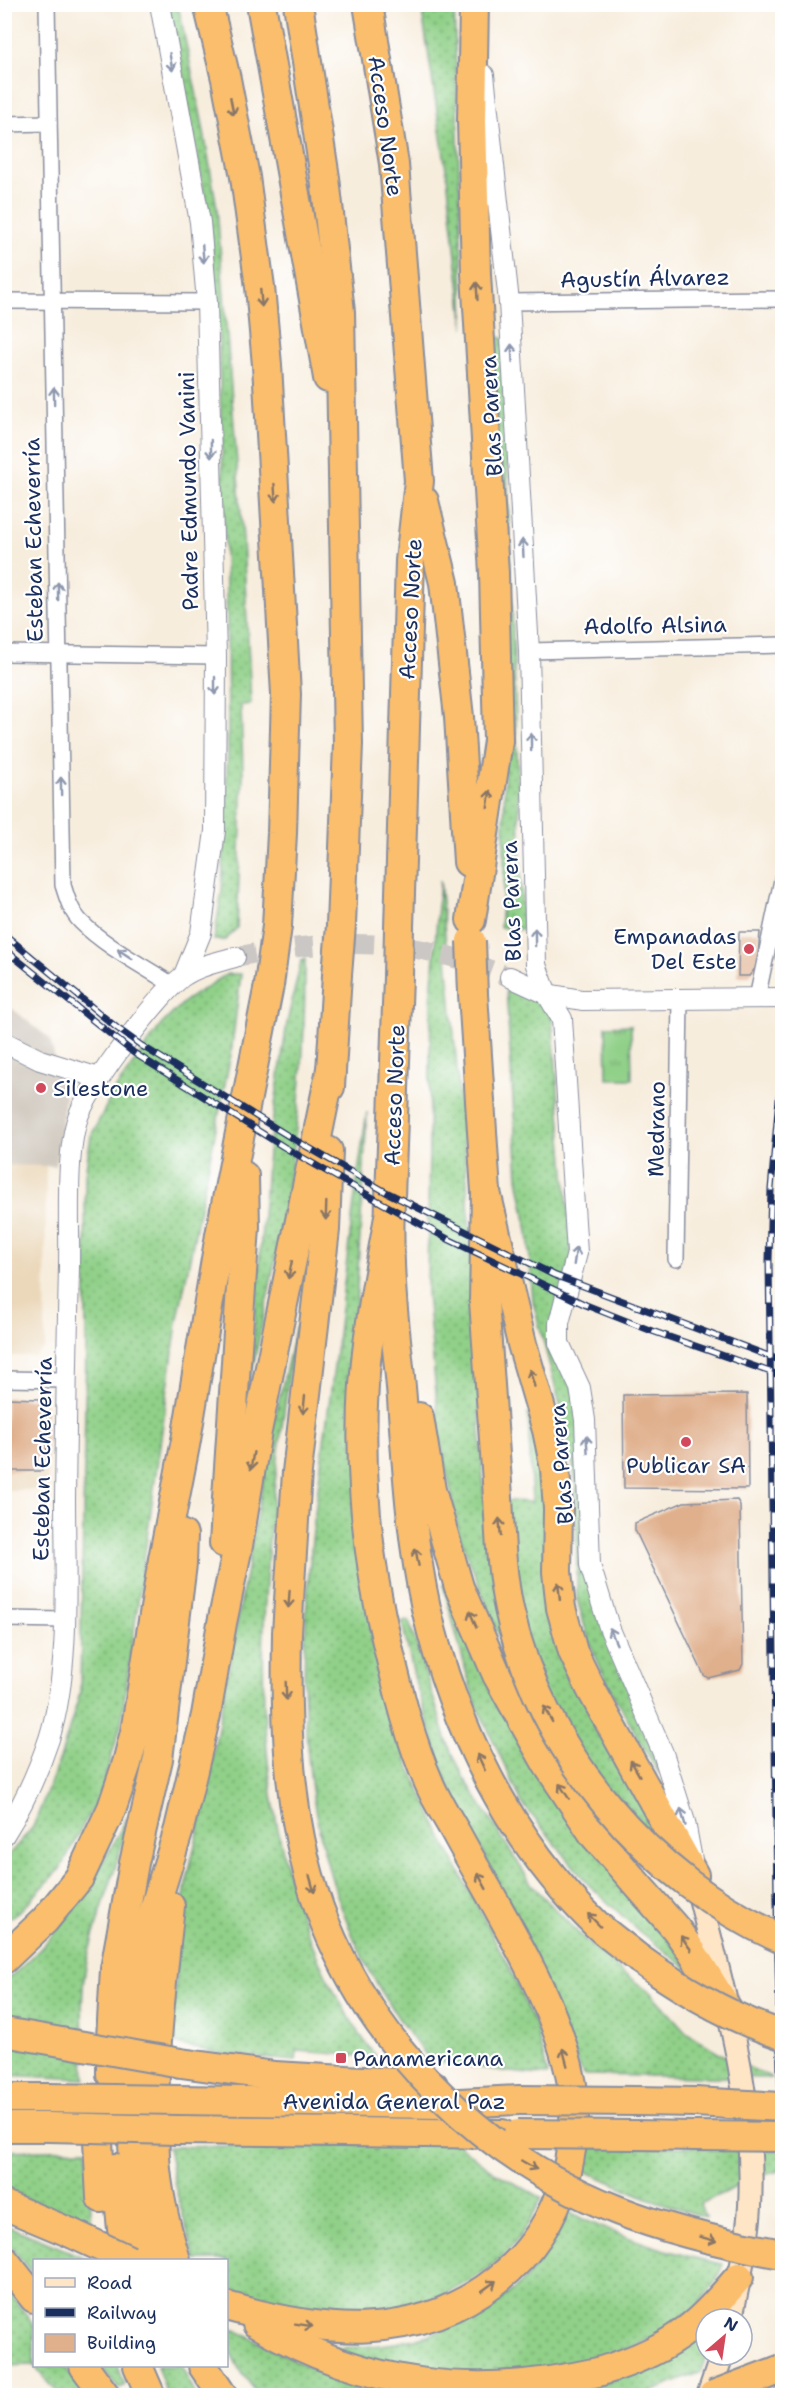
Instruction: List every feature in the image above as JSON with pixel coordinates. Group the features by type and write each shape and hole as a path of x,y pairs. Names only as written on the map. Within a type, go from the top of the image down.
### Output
{"highway":[{"path":"261,4 342,460"},
{"path":"298,4 325,178 340,312 348,744 325,1230 297,1472 287,1633 288,1745 297,1816 314,1891 325,1922 350,1975 381,2025 416,2071 456,2111 520,2160 615,2210 667,2228 731,2245 783,2254"},
{"name":"Acceso Norte","path":"368,4 394,164 419,481 410,561 389,1217"},
{"path":"471,931 498,741 494,573 476,274 472,121 475,4"},
{"path":"4,1959 45,1920 79,1878 112,1808 130,1753 220,1235 244,1119 277,926 286,694 267,365 260,287 245,177 226,79 208,6"},
{"path":"419,481 444,583 459,717 486,1192 484,1301 496,1482 509,1608 519,1648 537,1694 583,1774 614,1813 662,1861 693,1887 733,1913 783,1939"},
{"path":"152,2259 135,2182 129,2086 141,1963 152,1916 179,1829 206,1715 257,1431 331,1069"},
{"path":"222,1623 224,1521 245,1227 244,1119"},
{"path":"486,1192 522,1344 547,1430 555,1469 558,1509 557,1572 561,1608 573,1652 694,1875"},
{"path":"389,1217 391,1283 414,1541 427,1610 446,1675 466,1731 493,1787 522,1836 561,1886 598,1926 659,1973 718,2008 783,2035"},
{"path":"228,2307 277,2320 311,2326 345,2328 385,2326 419,2320 449,2310 484,2290 512,2269 535,2242 557,2206 570,2160 574,2101 558,2031 535,1977 430,1785 408,1725 387,1643 366,1520 363,1420 368,1339 389,1217"},
{"path":"391,1283 414,1386 431,1490 459,1587 497,1676 547,1764 594,1835 676,1929 728,2010"},
{"path":"127,2259 114,2150 111,2038 115,1970 134,1863 158,1759 164,1721 182,1564 186,1440"},
{"path":"176,2259 166,2227 155,2159 154,2101 157,2043 179,1829"},
{"path":"110,2259 97,2150 96,2029 103,1967 112,1928 134,1863"},
{"path":"4,1932 42,1907 79,1878"},
{"path":"4,2032 275,2076 438,2085 518,2100"},
{"name":"Avenida General Paz","path":"4,2097 440,2104 518,2100 635,2101 783,2107"},
{"name":"Avenida General Paz","path":"4,2127 783,2137"},
{"path":"4,2205 125,2259"},
{"path":"4,2260 33,2297"},
{"path":"228,2307 305,2351 358,2371 386,2379 442,2389 508,2391 535,2388 578,2378 657,2349 688,2330 739,2277"},
{"path":"85,2367 106,2396"},
{"path":"138,2367 153,2396"},
{"path":"146,2367 153,2396"},
{"path":"204,2367 223,2396"},
{"path":"716,2387 783,2369"}],"main road":[{"path":"694,1875 742,2069 748,2129 750,2207 733,2307"}],"street":[{"name":"Esteban Echeverría","path":"4,1835 35,1776 50,1738 60,1688 64,1620 66,1380 71,1178 75,1130 83,1104 99,1078 145,1017 179,980 100,938 80,921 69,904 63,885 47,4"},
{"name":"Padre Edmundo Vanini","path":"160,4 200,222 207,302 216,656 215,831 201,933 179,980"},
{"name":"Blas Parera","path":"475,4 509,302 529,651 536,965 562,1019 577,1253 559,1323 559,1343 580,1388 585,1420 590,1565 609,1627 663,1753 686,1822 694,1875"},
{"path":"4,124 49,123"},
{"name":"Agustín Álvarez","path":"509,302 783,299"},
{"path":"4,301 207,302"},
{"name":"Adolfo Alsina","path":"529,651 783,645"},
{"path":"4,653 216,656"},
{"path":"757,998 783,880"},
{"path":"179,980 206,965 236,957"},
{"path":"510,977 548,994 582,1000 783,998"},
{"name":"Medrano","path":"676,1259 680,999"},
{"path":"4,1042 56,1066 99,1078"},
{"path":"4,1379 66,1380"},
{"path":"4,1619 64,1620"}],"shaded area":[{"path":"4,1002 50,1039 65,1098 56,1166 5,1165"},
{"path":"5,1156 46,1158 45,1347 35,1356 5,1356"},
{"path":"5,1398 40,1399 46,1405 47,1490 5,1490"}],"green space":[{"path":"168,5 178,5 217,208 243,540 251,704 241,705 243,775 237,928 225,940 214,940 222,891 228,748 227,621 218,317 209,218"},
{"path":"421,5 454,5 464,328 447,176"},
{"path":"493,337 503,338 523,930 500,927 504,881 505,638"},
{"path":"440,880 467,1180 484,1500 532,1502 528,1412 546,1466 549,1560 656,1824 667,1858 562,1758 495,1627 459,1533 440,1437 427,1293 431,995"},
{"path":"305,959 303,1048 295,1136 279,1241 250,1381 268,1152 287,1023 301,961"},
{"path":"227,974 241,974 231,1054 177,1323 121,1724 101,1792 60,1869 22,1909 5,1921 5,1859 33,1827 60,1759 80,1693 86,1347 85,1174 91,1136 114,1091 161,1025 186,1000"},
{"path":"506,989 543,996 552,1018 572,1255 556,1304 579,1412 586,1573 658,1765 659,1774 608,1685 589,1641 577,1599 576,1482 562,1412 533,1302 528,1232 518,1178"},
{"path":"631,1025 632,1079 607,1079 606,1026"},
{"path":"367,1112 354,1341 372,1639 390,1714 409,1766 443,1840 508,1965 535,2025 548,2075 440,2062 433,2060 420,2048 380,1989 345,1917 322,1842 309,1766 304,1688 306,1610 322,1453"},
{"path":"296,1326 272,1512 265,1608 264,1704 272,1797 292,1888 326,1975 376,2057 297,2051 296,2061 222,2054 171,2043 179,1930 186,1884 203,1810 273,1426"},
{"path":"452,1584 644,1904 693,1973 641,1933 589,1885 522,1803 473,1697 443,1585"},
{"path":"409,1621 447,1741 463,1776 532,1885 582,1937 623,1973 651,1993 687,2033 731,2060 773,2078 583,2075 501,1888 446,1780 415,1681 402,1622"},
{"path":"127,1817 118,1858 93,1937 84,1978 82,2016 85,2079 5,2075 5,1981 43,1946 75,1906 103,1862"},
{"path":"457,2143 494,2172 542,2198 517,2240 507,2252 483,2272 455,2288 426,2300 364,2313 301,2310 270,2304 228,2288 228,2259 195,2259 175,2186 168,2147"},
{"path":"587,2147 709,2147 782,2152 782,2170 757,2177 700,2204 705,2217 647,2198 583,2170"},
{"path":"87,2149 92,2227 5,2190 4,2151"},
{"path":"567,2212 643,2243 723,2264 716,2281 700,2303 654,2337 620,2352 543,2374 414,2375 329,2348 394,2343 451,2327 470,2318 515,2289 544,2254"},
{"path":"5,2225 88,2259 33,2259 33,2275 5,2239"},
{"path":"4,2286 33,2324 33,2365 5,2366"},
{"path":"228,2326 312,2369 370,2388 404,2395 258,2395 238,2367 228,2347"},
{"path":"694,2336 694,2367 702,2367 701,2372 643,2395 556,2396 610,2381"},
{"path":"35,2367 65,2367 86,2395 60,2395"},
{"path":"102,2367 118,2367 125,2386 119,2389"},
{"path":"157,2367 182,2367 196,2395 167,2395"}],"building":[{"name":"Empanadas Del Este","path":"739,932 760,932 757,966 749,976 738,976"},
{"name":"Publicar SA","path":"747,1394 748,1489 624,1488 623,1395"},
{"path":"6,1398 40,1399 40,1405 46,1405 47,1465 42,1465 42,1471 5,1471"},
{"path":"737,1500 740,1505 743,1664 740,1670 708,1678 704,1675 635,1530 635,1523 684,1502"}],"tunnel":[{"path":"235,957 319,945 383,945 431,952 510,977"}],"railway":[{"path":"4,934 142,1046 290,1137 386,1192 554,1275 782,1361"},
{"path":"4,949 134,1053 284,1147 382,1203 448,1239 586,1305 652,1331 782,1376"},
{"path":"782,1065 771,1189 769,1260 782,2173"}],"place":[{"name":"Empanadas Del Este","path":"749,949"},
{"name":"Silestone","path":"41,1088"},
{"name":"Publicar SA","path":"686,1442"},
{"name":"Panamericana","path":"341,2058"}]}
